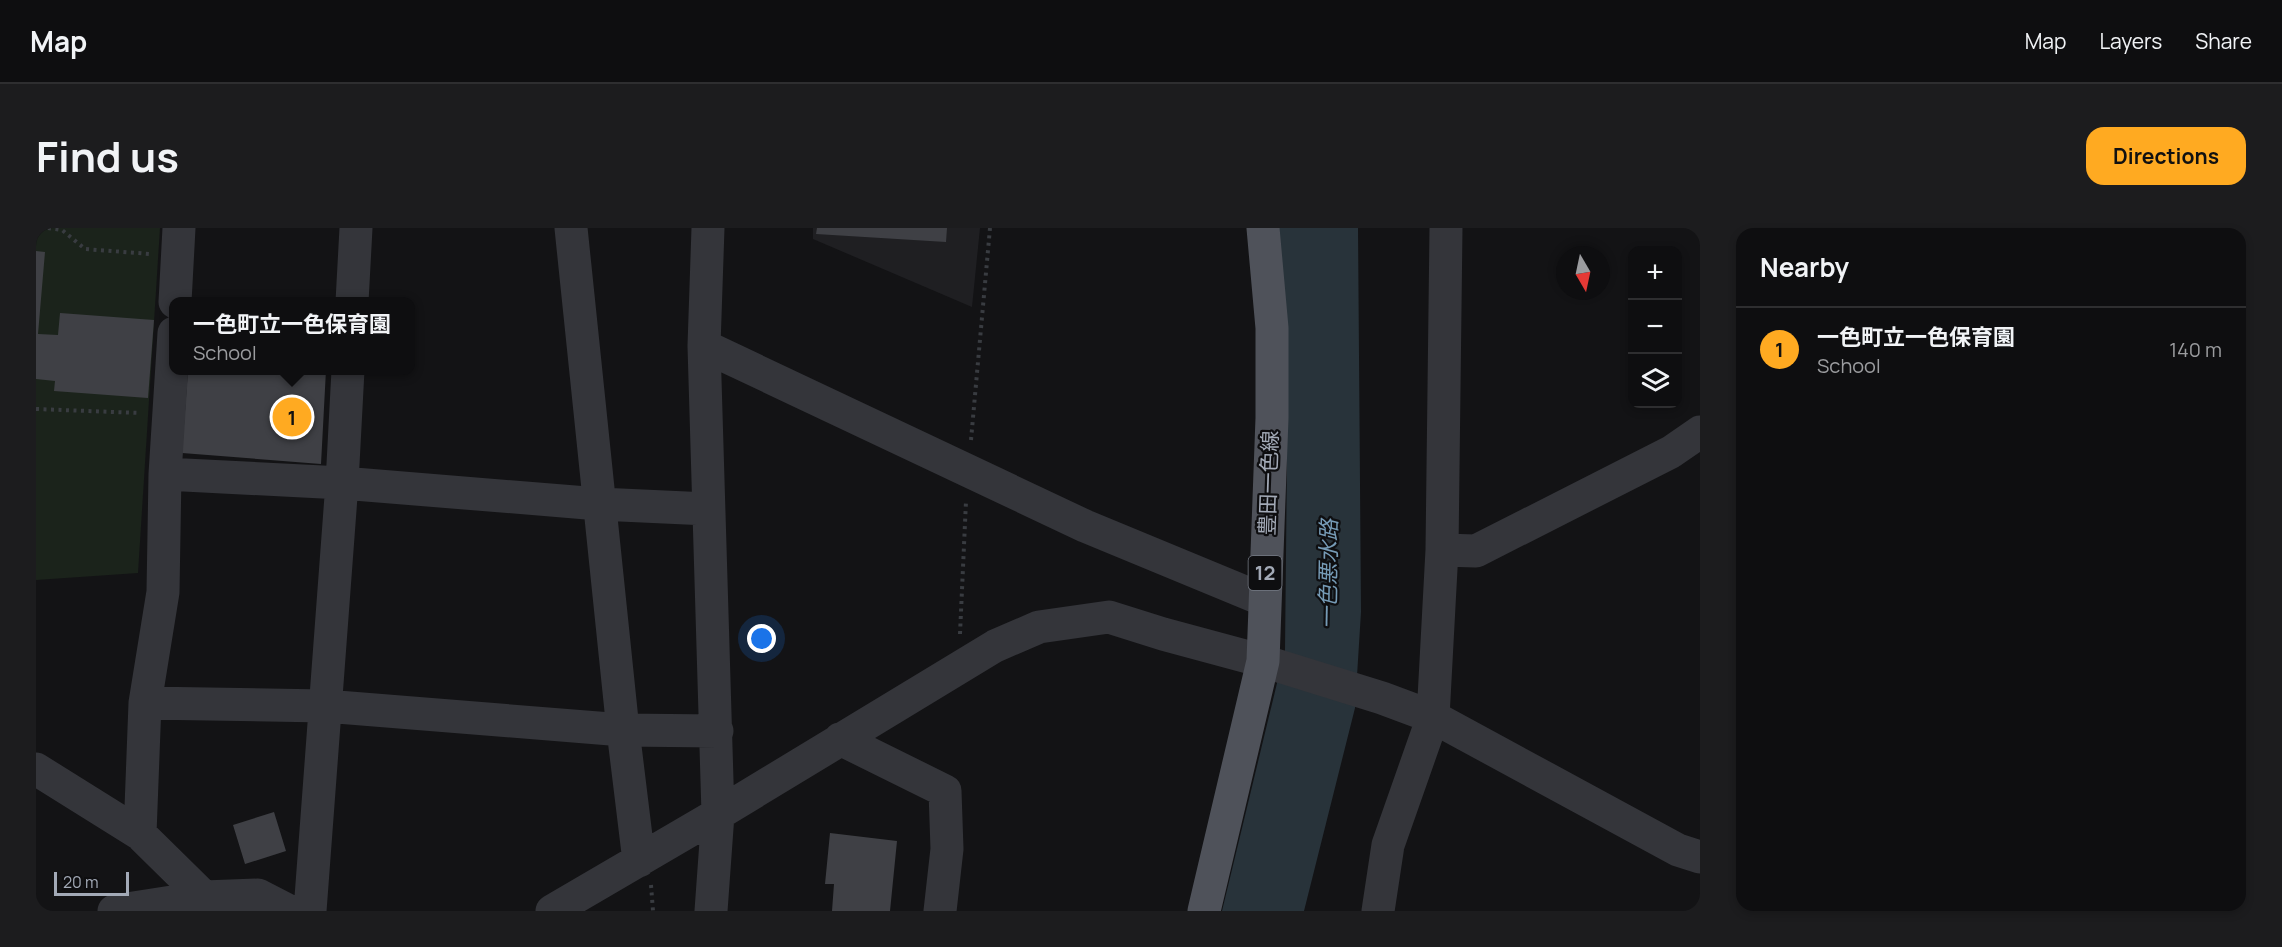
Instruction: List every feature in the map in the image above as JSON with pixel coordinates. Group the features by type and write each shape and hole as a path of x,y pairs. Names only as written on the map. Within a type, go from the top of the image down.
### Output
{"main road":[{"name":"豊田一色線","path":"1204,911 1271,664 1264,600 1272,418 1272,328 1263,228"}],"street":[{"path":"175,297 179,228"},
{"path":"352,297 356,228"},
{"path":"571,228 623,730 639,861"},
{"path":"708,228 704,346 718,814 711,911"},
{"path":"1378,911 1388,845 1433,717 1442,549 1446,228"},
{"path":"704,346 1085,526 1264,600"},
{"path":"140,834 145,703 163,592 165,474 171,375"},
{"path":"310,911 342,483 348,375"},
{"path":"1442,549 1476,551 1671,452 1700,432"},
{"path":"165,474 342,483 599,504 708,509"},
{"path":"552,911 718,814 995,646 1039,627 1108,617 1382,698 1433,717 1678,850 1700,857"},
{"path":"145,703 325,706 623,730 717,731"},
{"path":"840,739 945,791 947,849 940,911"},
{"path":"36,769 140,834 204,897"},
{"path":"114,911 204,897 258,895 290,911"}],"path":[{"path":"48,228 62,230 85,249 151,254"},
{"path":"959,668 968,471 990,228"},
{"path":"36,409 148,414"}],"shaded area":[{"path":"36,228 160,228 138,573 36,580"},
{"path":"813,228 980,228 972,307 813,239"}],"water":[{"name":"一色悪水路","path":"1279,228 1358,228 1361,612 1355,708 1304,911 1222,911 1285,650 1287,459"}],"building":[{"path":"817,228 947,228 946,242 816,234"},
{"path":"36,251 45,252 38,334 58,335 60,313 154,320 148,398 54,391 55,381 36,379"},
{"path":"188,375 326,375 321,464 182,453"},
{"path":"274,812 286,851 245,864 233,825"},
{"path":"830,833 897,841 890,911 832,911 834,884 825,884"}],"place":[{"name":"一色町立一色保育園","path":"292,417"}]}
